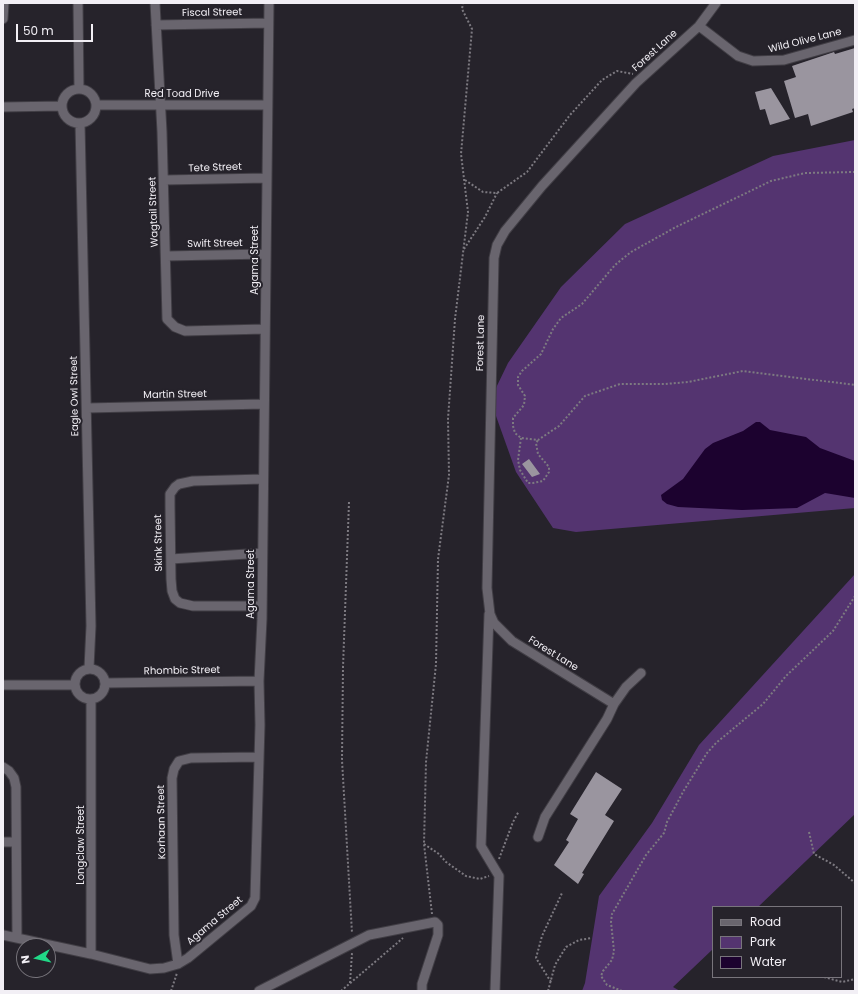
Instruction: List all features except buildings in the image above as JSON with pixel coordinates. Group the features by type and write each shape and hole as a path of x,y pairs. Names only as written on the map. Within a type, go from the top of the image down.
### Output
{"street":[{"path":"3,19 4,3"},
{"path":"78,3 79,89"},
{"name":"Wagtail Street","path":"155,3 164,180 166,312 168,319 172,325 185,331 266,329"},
{"name":"Agama Street","path":"56,946 150,969 164,968 178,964 188,958 251,906 255,898 260,712 259,681 262,606 266,329 268,3"},
{"name":"Forest Lane","path":"614,704 506,636 494,623 489,606 487,588 495,251 500,238 519,213 643,76 699,26 716,3"},
{"name":"Fiscal Street","path":"156,25 268,23"},
{"name":"Wild Olive Lane","path":"699,26 738,56 754,61 784,60 855,40"},
{"path":"79,89 91,94 96,105 94,114 88,120 80,123 68,118 62,106 64,98 70,91 79,89"},
{"name":"Red Toad Drive","path":"96,105 267,105"},
{"path":"3,107 62,106"},
{"name":"Eagle Owl Street","path":"80,123 91,626 89,668"},
{"name":"Tete Street","path":"164,180 266,178"},
{"name":"Swift Street","path":"166,256 266,254"},
{"name":"Martin Street","path":"87,408 264,404"},
{"name":"Skink Street","path":"262,606 193,606 180,603 173,596 170,498 175,487 179,484 193,481 263,479"},
{"path":"171,559 262,553"},
{"path":"489,606 481,846 499,876 495,991"},
{"path":"89,668 96,669 103,675 105,683 104,691 99,697 92,699 83,698 76,691 74,685 78,673 89,668"},
{"path":"538,837 545,817 607,719 614,704 626,687 641,673"},
{"name":"Rhombic Street","path":"105,683 259,681"},
{"path":"3,685 74,685"},
{"name":"Longclaw Street","path":"91,954 92,699"},
{"name":"Korhaan Street","path":"178,964 174,935 172,778 174,769 179,761 191,758 258,757"},
{"path":"3,767 9,771 14,778 18,887 17,938"},
{"path":"3,842 16,842"},
{"path":"259,991 353,943 383,932 436,922 438,925 438,935 422,984 422,991"},
{"name":"Agama Street","path":"3,935 17,938"}],"path":[{"path":"432,922 424,844 426,762 436,664 438,559 449,475 448,419 455,319 468,212 461,154 472,29 462,10 463,3"},
{"path":"464,249 485,218 497,193 527,172 570,115 602,80 617,72 643,76"},
{"path":"538,440 521,438 515,433 513,418 524,405 525,396 518,385 518,377 522,371 541,354 553,328 562,318 582,304 615,265 631,252 656,238 771,181 805,173 855,172"},
{"path":"464,180 483,192 497,193"},
{"path":"521,438 518,460 520,470 528,483 533,484 542,481 549,472 549,467 538,454 536,443 538,440 559,426 585,396 620,384 665,384 688,382 743,371 855,385"},
{"path":"350,502 343,667 342,760 353,943 350,983"},
{"path":"622,991 607,985 601,976 612,960 614,951 611,922 612,914 646,855 664,833 667,822 683,792 707,752 716,742 763,704 786,676 833,631 855,596"},
{"path":"810,832 814,854 834,865 855,883"},
{"path":"551,982 536,958 542,936 562,893"},
{"path":"342,991 405,936"},
{"path":"548,991 555,965 566,947 579,940 592,938"},
{"path":"171,991 177,975 178,964"},
{"path":"828,978 842,982 855,979"}],"green space":[{"path":"855,140 855,508 576,532 553,528 516,472 496,416 494,392 508,363 561,287 625,224 773,156"},
{"path":"855,574 855,814 759,906 712,906 712,950 673,987 680,991 582,991 585,983 599,896 652,823 699,745"}],"water":[{"path":"756,422 760,422 770,430 806,437 820,448 855,461 855,498 825,493 797,508 742,510 678,507 667,504 662,500 661,495 683,479 705,449 713,443 743,431"}]}
